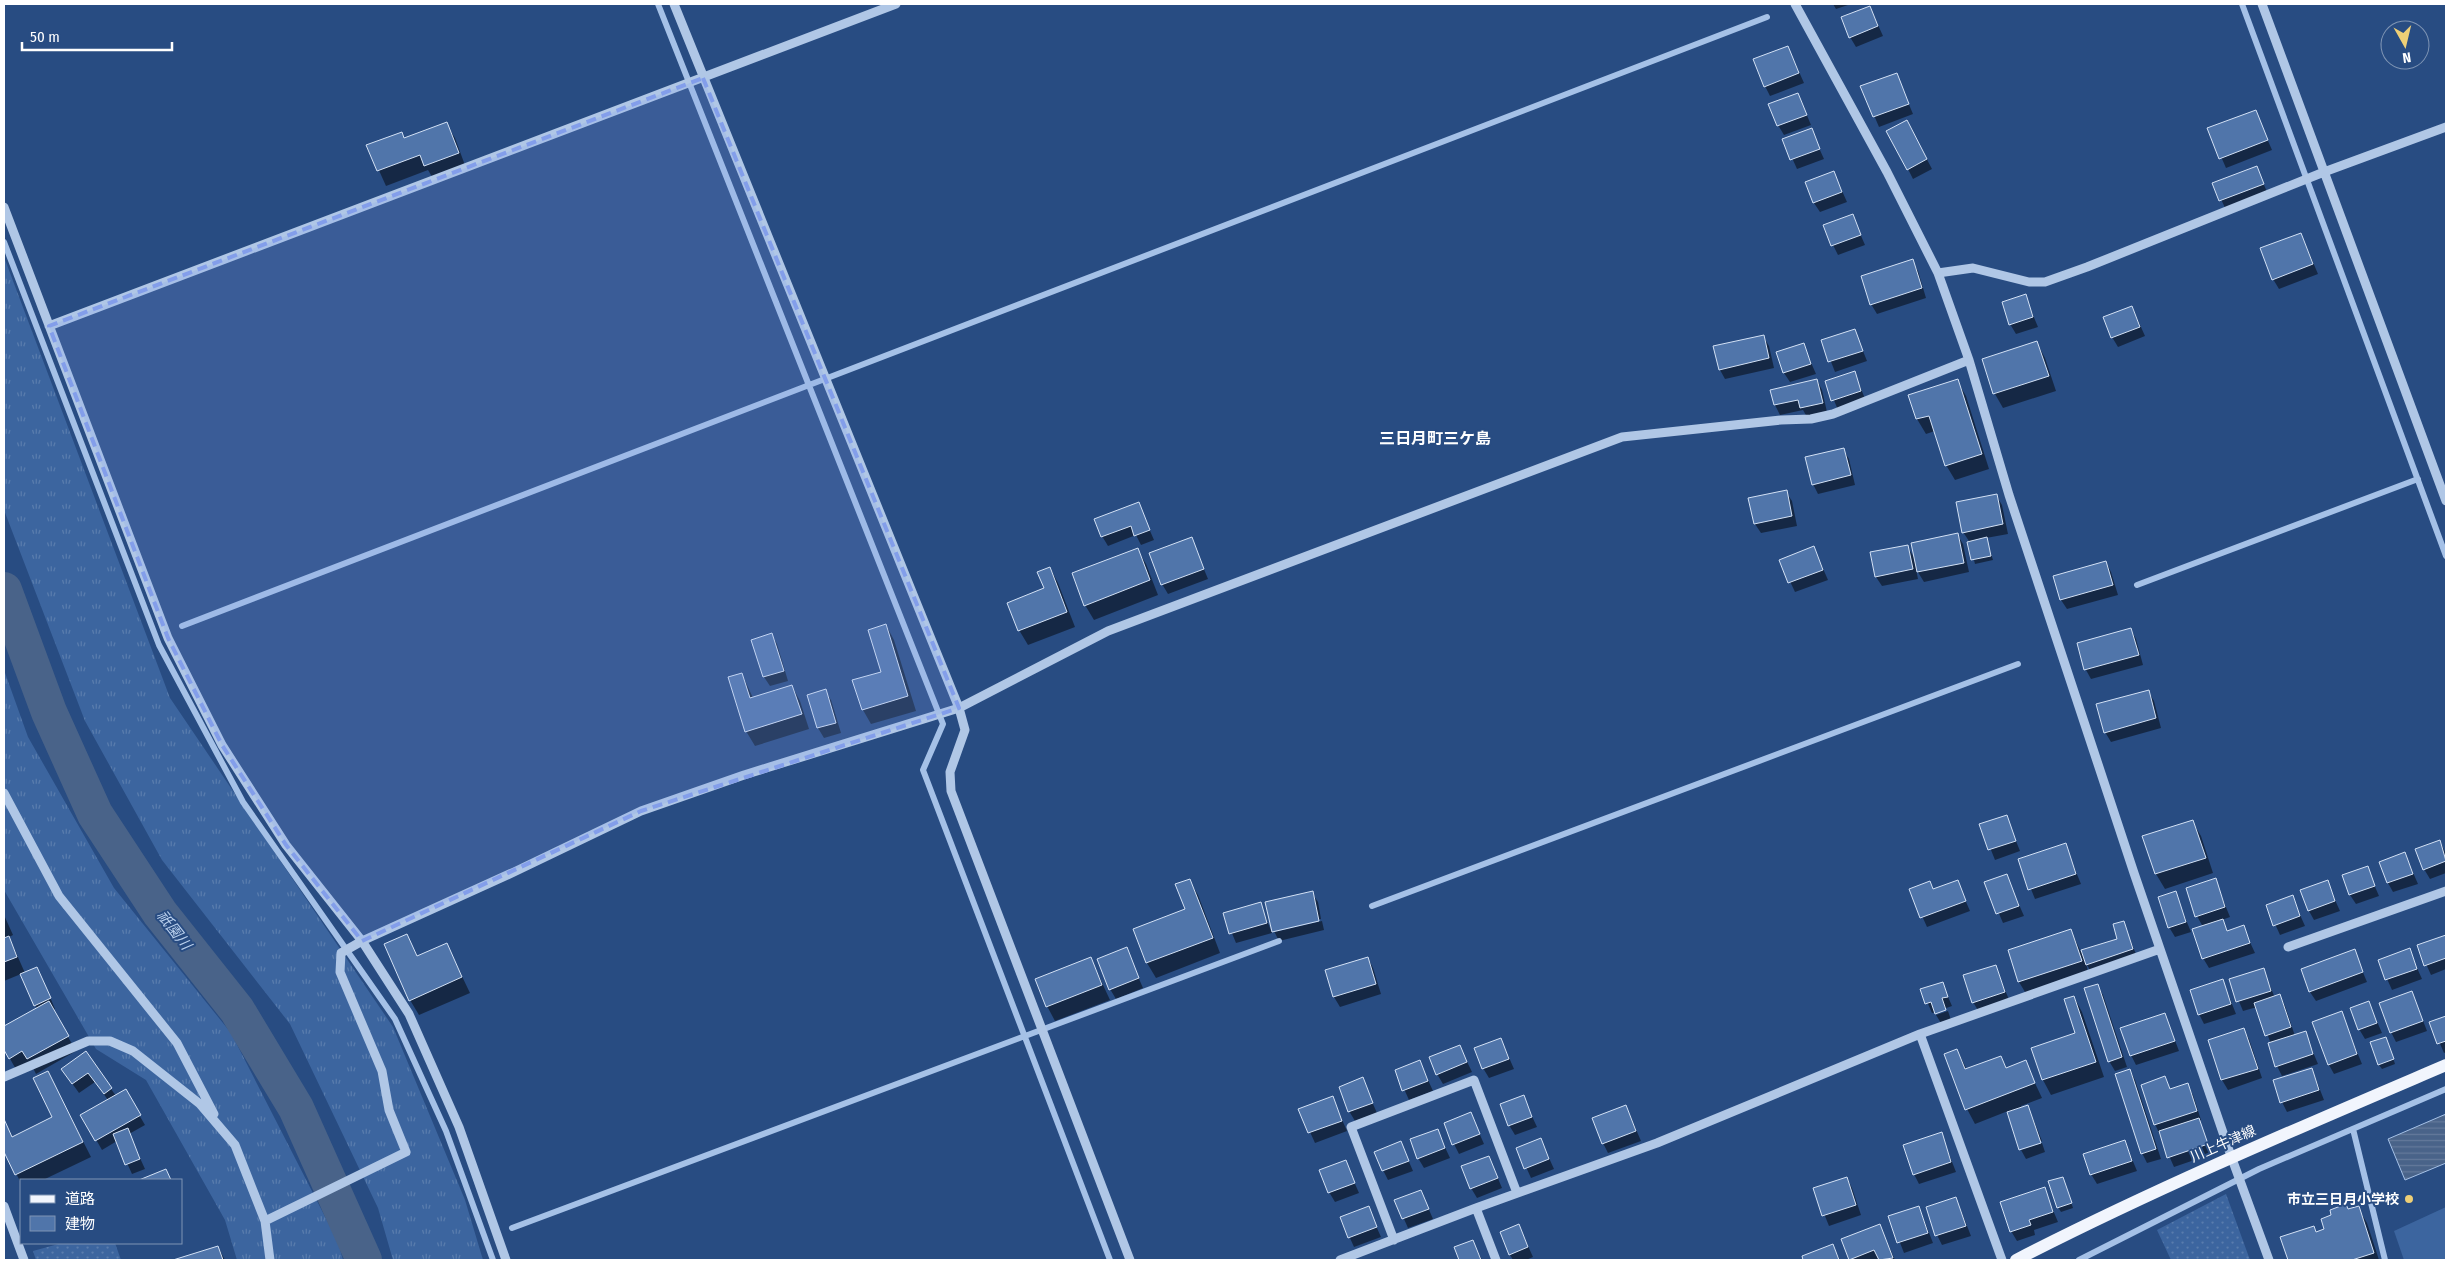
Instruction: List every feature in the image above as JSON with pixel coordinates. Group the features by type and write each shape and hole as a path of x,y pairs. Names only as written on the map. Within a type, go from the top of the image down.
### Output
{"main road":[{"name":"川上牛津線","path":"2016,1260 2103,1215 2231,1156 2446,1065"}],"street":[{"path":"674,4 959,708 965,730 950,772 951,791 1130,1260"},
{"path":"49,326 896,4"},
{"path":"1795,4 1887,172 1938,273 1969,360 2009,495 2160,949 2269,1260"},
{"path":"2262,4 2446,502"},
{"path":"1938,273 1972,268 2029,282 2044,282 2087,268 2324,172 2446,127"},
{"path":"4,207 168,638 222,745 286,845 362,941 409,1014 459,1127 506,1260"},
{"path":"265,1221 406,1152 389,1110 382,1071 340,972 341,953 362,941 506,876 641,811 744,775 959,708 1108,631 1622,437 1826,416 1969,360"},
{"path":"4,792 59,896 177,1043 219,1123 235,1145 265,1221 270,1260"},
{"path":"2288,947 2446,891"},
{"path":"1340,1260 1476,1208 1658,1143 1920,1034 2160,949"},
{"path":"1920,1034 2002,1260"},
{"path":"4,1077 88,1041 110,1041 133,1050 200,1104 219,1123"},
{"path":"1394,1240 1351,1127 1368,1120 1474,1080 1517,1193"},
{"path":"4,1206 24,1260"},
{"path":"1476,1208 1496,1260"}],"highlighted area":[{"path":"703,78 959,708 641,811 362,941 286,845 222,745 168,638 49,326"}],"green space":[{"path":"4,257 170,698 393,1027 465,1200 483,1260 393,1260 378,1208 290,1024 162,860 85,721 4,510"},
{"path":"4,670 28,737 114,888 231,1033 338,1242 343,1260 237,1260 225,1220 146,1080 96,1049 4,890"},
{"path":"2226,1194 2250,1260 2171,1260 2157,1230"},
{"path":"2446,1207 2446,1260 2404,1260 2394,1231"},
{"path":"58,1244 115,1244 121,1260 36,1260 33,1251"}],"shaded area":[{"path":"2446,1114 2446,1163 2405,1180 2388,1139"}],"building":[{"path":"1870,6 1878,26 1849,38 1841,17"},
{"path":"1788,46 1799,73 1764,87 1753,59"},
{"path":"1897,73 1909,104 1873,117 1860,86"},
{"path":"1798,93 1807,115 1777,126 1768,104"},
{"path":"2256,110 2268,140 2219,159 2207,128"},
{"path":"1907,120 1927,159 1907,170 1886,131"},
{"path":"447,122 459,153 424,166 420,155 377,171 366,145 402,132 404,138"},
{"path":"1812,128 1820,149 1790,160 1782,139"},
{"path":"2257,166 2264,184 2219,201 2212,183"},
{"path":"1834,171 1842,192 1813,203 1805,182"},
{"path":"1853,214 1861,235 1831,246 1823,225"},
{"path":"2301,233 2313,264 2272,280 2260,248"},
{"path":"1913,259 1922,288 1870,305 1861,276"},
{"path":"2026,294 2033,317 2009,325 2002,302"},
{"path":"2132,306 2140,327 2111,338 2103,317"},
{"path":"1855,329 1863,351 1828,362 1821,340"},
{"path":"1764,335 1769,358 1719,370 1713,346"},
{"path":"2037,341 2049,376 1993,394 1982,359"},
{"path":"1804,343 1811,364 1783,373 1776,352"},
{"path":"1855,371 1861,391 1831,401 1825,381"},
{"path":"1817,379 1823,403 1800,408 1798,400 1774,405 1770,390"},
{"path":"1958,379 1982,454 1945,466 1929,416 1916,419 1908,395"},
{"path":"1844,448 1851,475 1812,485 1805,457"},
{"path":"1787,490 1792,516 1754,524 1748,498"},
{"path":"1997,494 2003,524 1962,533 1956,502"},
{"path":"1139,502 1150,530 1134,536 1131,526 1101,537 1094,519"},
{"path":"1958,533 1964,563 1917,572 1911,543"},
{"path":"1192,537 1204,569 1161,585 1149,553"},
{"path":"1987,537 1991,556 1971,560 1967,542"},
{"path":"1908,545 1913,569 1875,577 1870,552"},
{"path":"1814,546 1823,570 1788,583 1779,560"},
{"path":"1138,548 1150,580 1084,606 1072,573"},
{"path":"2106,561 2113,585 2060,600 2053,576"},
{"path":"1050,567 1067,612 1018,631 1007,603 1044,588 1037,572"},
{"path":"886,624 908,696 862,710 852,680 881,672 868,630"},
{"path":"2131,628 2139,655 2084,670 2077,643"},
{"path":"772,633 784,671 763,677 751,640"},
{"path":"742,673 750,698 792,685 802,714 745,732 728,677"},
{"path":"826,689 836,723 817,728 807,695"},
{"path":"2149,690 2156,718 2104,733 2096,704"},
{"path":"2007,815 2016,841 1988,850 1979,824"},
{"path":"2193,820 2206,858 2155,874 2142,836"},
{"path":"2440,840 2446,861 2423,870 2415,849"},
{"path":"2066,843 2076,874 2028,890 2018,859"},
{"path":"2405,852 2413,874 2387,883 2379,862"},
{"path":"2368,866 2375,886 2349,895 2342,875"},
{"path":"2007,874 2019,906 1996,914 1984,882"},
{"path":"2216,878 2225,907 2195,917 2186,888"},
{"path":"1190,879 1213,938 1146,963 1133,929 1185,909 1175,884"},
{"path":"1958,880 1966,901 1920,918 1909,889 1930,881 1933,889"},
{"path":"2328,880 2335,901 2308,911 2300,890"},
{"path":"1313,891 1319,921 1272,932 1265,902"},
{"path":"2176,891 2186,922 2168,928 2158,897"},
{"path":"2293,895 2300,916 2273,926 2266,905"},
{"path":"1261,902 1267,923 1229,934 1223,913"},
{"path":"2223,919 2227,931 2244,925 2250,943 2202,959 2192,929"},
{"path":"2124,921 2133,949 2086,965 2081,950 2117,939 2113,924"},
{"path":"2071,929 2082,961 2018,982 2008,950"},
{"path":"407,934 417,956 447,943 462,977 409,1001 384,944"},
{"path":"2446,935 2446,958 2424,966 2417,945"},
{"path":"9,936 17,957 4,962 4,938"},
{"path":"1127,947 1139,978 1109,990 1097,959"},
{"path":"2410,948 2417,969 2385,980 2378,960"},
{"path":"2355,949 2363,972 2309,992 2301,969"},
{"path":"1091,957 1102,985 1046,1007 1035,979"},
{"path":"1368,957 1376,984 1333,997 1325,970"},
{"path":"1996,965 2005,992 1972,1003 1963,975"},
{"path":"37,967 51,998 34,1006 20,974"},
{"path":"2264,968 2271,991 2236,1002 2229,979"},
{"path":"2223,979 2231,1004 2198,1015 2190,990"},
{"path":"1943,982 1948,997 1942,998 1946,1010 1935,1014 1931,1002 1925,1004 1920,989"},
{"path":"2098,984 2122,1057 2108,1062 2084,988"},
{"path":"2412,991 2423,1021 2390,1033 2379,1003"},
{"path":"2280,994 2291,1027 2265,1036 2254,1003"},
{"path":"2074,996 2096,1062 2042,1080 2031,1048 2075,1033 2064,999"},
{"path":"49,1001 69,1036 27,1059 22,1051 9,1059 4,1050 4,1026"},
{"path":"2369,1001 2377,1023 2358,1030 2350,1008"},
{"path":"2342,1011 2357,1054 2328,1065 2312,1022"},
{"path":"2165,1013 2175,1041 2130,1056 2120,1028"},
{"path":"2446,1016 2446,1041 2437,1044 2429,1022"},
{"path":"2244,1028 2258,1069 2221,1080 2208,1040"},
{"path":"2306,1031 2313,1054 2275,1067 2268,1043"},
{"path":"2386,1037 2394,1059 2378,1065 2370,1042"},
{"path":"1501,1038 1509,1059 1482,1069 1474,1048"},
{"path":"1460,1045 1467,1062 1436,1075 1429,1057"},
{"path":"1957,1049 1965,1069 2001,1056 2006,1068 2026,1060 2035,1083 1965,1110 1944,1054"},
{"path":"86,1051 112,1088 104,1094 88,1073 72,1084 61,1069"},
{"path":"1420,1060 1428,1081 1402,1091 1395,1070"},
{"path":"2312,1068 2319,1090 2280,1103 2273,1080"},
{"path":"2130,1069 2156,1149 2141,1154 2115,1074"},
{"path":"48,1071 83,1142 15,1175 4,1152 4,1119 12,1137 52,1117 33,1078"},
{"path":"2165,1076 2170,1089 2188,1083 2197,1111 2154,1125 2141,1085"},
{"path":"1363,1077 1373,1103 1348,1112 1339,1087"},
{"path":"126,1089 141,1115 95,1141 80,1115"},
{"path":"1524,1095 1532,1117 1508,1126 1500,1104"},
{"path":"1333,1096 1342,1121 1308,1133 1298,1109"},
{"path":"1626,1105 1636,1131 1602,1144 1592,1118"},
{"path":"2028,1105 2041,1143 2019,1150 2007,1112"},
{"path":"1471,1112 1480,1134 1452,1145 1444,1123"},
{"path":"2199,1118 2208,1144 2167,1158 2159,1131"},
{"path":"128,1128 140,1159 125,1165 113,1134"},
{"path":"1438,1129 1445,1148 1417,1159 1410,1139"},
{"path":"1942,1132 1951,1162 1913,1175 1903,1145"},
{"path":"1541,1138 1549,1159 1524,1169 1516,1148"},
{"path":"2125,1140 2132,1161 2090,1175 2083,1154"},
{"path":"1401,1141 1409,1161 1382,1171 1374,1152"},
{"path":"1489,1156 1498,1178 1470,1189 1461,1166"},
{"path":"1346,1160 1355,1183 1328,1193 1319,1170"},
{"path":"166,1169 171,1179 141,1179"},
{"path":"1847,1177 1856,1205 1822,1216 1813,1188"},
{"path":"2063,1177 2072,1203 2057,1208 2048,1181"},
{"path":"2045,1187 2053,1212 2029,1220 2031,1225 2010,1232 2000,1202"},
{"path":"1421,1190 1429,1209 1402,1219 1394,1200"},
{"path":"1956,1197 1966,1226 1935,1236 1926,1207"},
{"path":"2346,1204 2348,1209 2359,1206 2374,1253 2352,1260 2288,1260 2280,1237 2314,1226 2316,1232 2324,1229 2321,1219 2331,1215 2330,1210"},
{"path":"1369,1206 1377,1227 1348,1238 1340,1217"},
{"path":"1919,1206 1928,1233 1897,1243 1888,1216"},
{"path":"1519,1224 1528,1247 1509,1255 1500,1232"},
{"path":"1880,1224 1893,1258 1879,1260 1874,1250 1849,1260 1841,1239"},
{"path":"1473,1240 1481,1260 1459,1260 1454,1247"},
{"path":"1833,1244 1839,1260 1803,1260 1802,1256"},
{"path":"218,1246 223,1260 173,1260"}],"waterway":[{"path":"658,4 943,724 923,770 1110,1260"},
{"path":"2242,4 2446,556"},
{"path":"182,626 1767,17"},
{"path":"4,242 159,645 243,802 395,1019 446,1131 493,1260"},
{"path":"2137,585 2418,479"},
{"name":"祇園川","path":"4,590 49,712 95,814 160,913 237,1010 296,1108 364,1260"},
{"path":"1372,906 2018,664"},
{"path":"512,1228 1279,941"},
{"path":"2079,1260 2259,1169 2446,1089"},
{"path":"2353,1129 2385,1260"}],"place":[{"name":"市立三日月小学校","path":"2409,1199"}],"district":[{"name":"三日月町三ケ島","path":"1435,438"}]}
